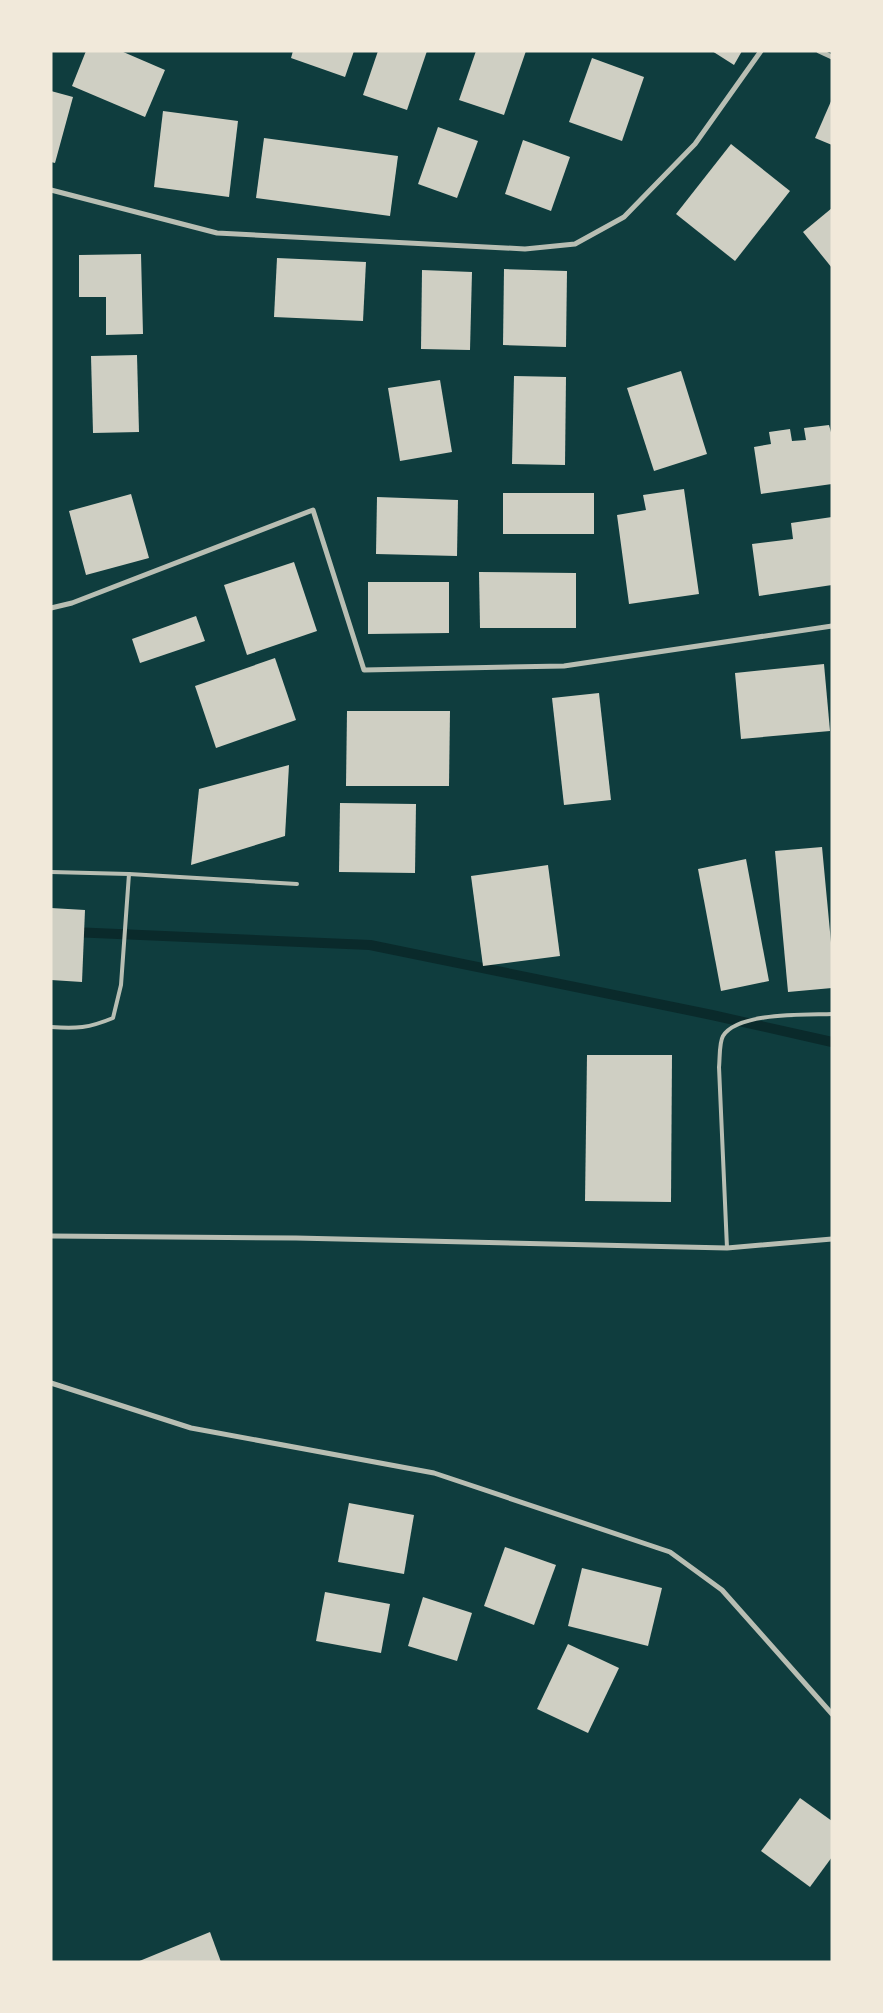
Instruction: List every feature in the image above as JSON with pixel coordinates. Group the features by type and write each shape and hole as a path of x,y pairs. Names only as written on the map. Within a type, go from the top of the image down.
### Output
{"street":[{"path":"51,190 217,233 524,249 575,244 624,217 695,144 761,51"},
{"path":"819,51 832,57"},
{"path":"51,608 72,603 312,510 364,670 564,666 832,626"},
{"path":"51,1236 296,1238 727,1248 832,1240"},
{"path":"51,1383 191,1428 434,1473 670,1552 722,1590 832,1714"}],"lane":[{"path":"51,872 129,874 297,884"},
{"path":"51,1027 78,1029 96,1025 113,1018 121,985 129,874"},
{"path":"727,1248 718,1067 723,1037 731,1028 765,1016 832,1014"}],"building":[{"path":"86,51 121,51 165,70 145,117 72,86"},
{"path":"293,51 354,51 345,77 291,58"},
{"path":"378,51 427,51 407,110 363,95"},
{"path":"476,51 526,51 504,115 459,100"},
{"path":"712,51 742,51 734,65"},
{"path":"592,58 644,77 622,141 569,122"},
{"path":"51,91 73,97 55,163 51,162"},
{"path":"832,99 832,145 815,138"},
{"path":"163,111 238,121 229,197 154,187"},
{"path":"438,127 478,141 457,198 418,184"},
{"path":"264,138 398,156 390,216 256,198"},
{"path":"523,140 570,157 551,211 505,194"},
{"path":"731,144 790,191 735,261 676,214"},
{"path":"832,208 832,268 803,232"},
{"path":"141,254 143,334 106,335 106,297 79,297 79,255"},
{"path":"277,258 366,262 363,321 274,317"},
{"path":"504,269 567,271 566,347 503,345"},
{"path":"422,270 472,272 470,350 421,349"},
{"path":"137,355 139,432 93,433 91,356"},
{"path":"681,371 707,454 654,471 627,388"},
{"path":"514,376 566,377 565,465 512,464"},
{"path":"440,380 452,452 400,461 388,388"},
{"path":"829,425 832,436 832,484 761,494 754,447 771,444 769,432 790,429 792,441 806,440 804,428"},
{"path":"684,489 699,594 629,604 617,515 646,510 643,495"},
{"path":"503,493 594,493 594,534 503,534"},
{"path":"131,494 149,558 86,575 69,511"},
{"path":"377,497 458,500 457,556 376,554"},
{"path":"832,517 832,585 759,596 752,544 793,539 791,523"},
{"path":"294,562 317,631 247,655 224,585"},
{"path":"479,572 576,573 576,628 480,628"},
{"path":"368,582 449,582 449,633 368,634"},
{"path":"196,616 205,641 140,663 132,639"},
{"path":"275,658 296,720 216,748 195,686"},
{"path":"824,664 830,731 741,739 735,673"},
{"path":"599,693 611,800 564,805 552,698"},
{"path":"347,711 450,711 449,786 346,786"},
{"path":"289,765 285,836 191,865 199,789"},
{"path":"340,803 416,804 415,873 339,872"},
{"path":"822,847 832,953 832,988 788,992 775,851"},
{"path":"746,859 769,981 721,991 698,869"},
{"path":"548,865 560,956 483,966 471,876"},
{"path":"51,908 85,910 82,982 51,980"},
{"path":"587,1055 672,1055 671,1202 585,1201"},
{"path":"349,1503 414,1515 404,1574 338,1562"},
{"path":"505,1547 556,1565 534,1625 484,1606"},
{"path":"582,1568 662,1588 648,1646 568,1626"},
{"path":"325,1592 390,1604 381,1653 316,1641"},
{"path":"423,1597 472,1613 457,1661 408,1646"},
{"path":"568,1644 619,1668 588,1733 537,1709"},
{"path":"800,1798 832,1821 832,1857 810,1887 761,1851"},
{"path":"210,1932 221,1962 137,1962"}],"waterway":[{"path":"72,932 370,945 712,1015 832,1042"}]}
